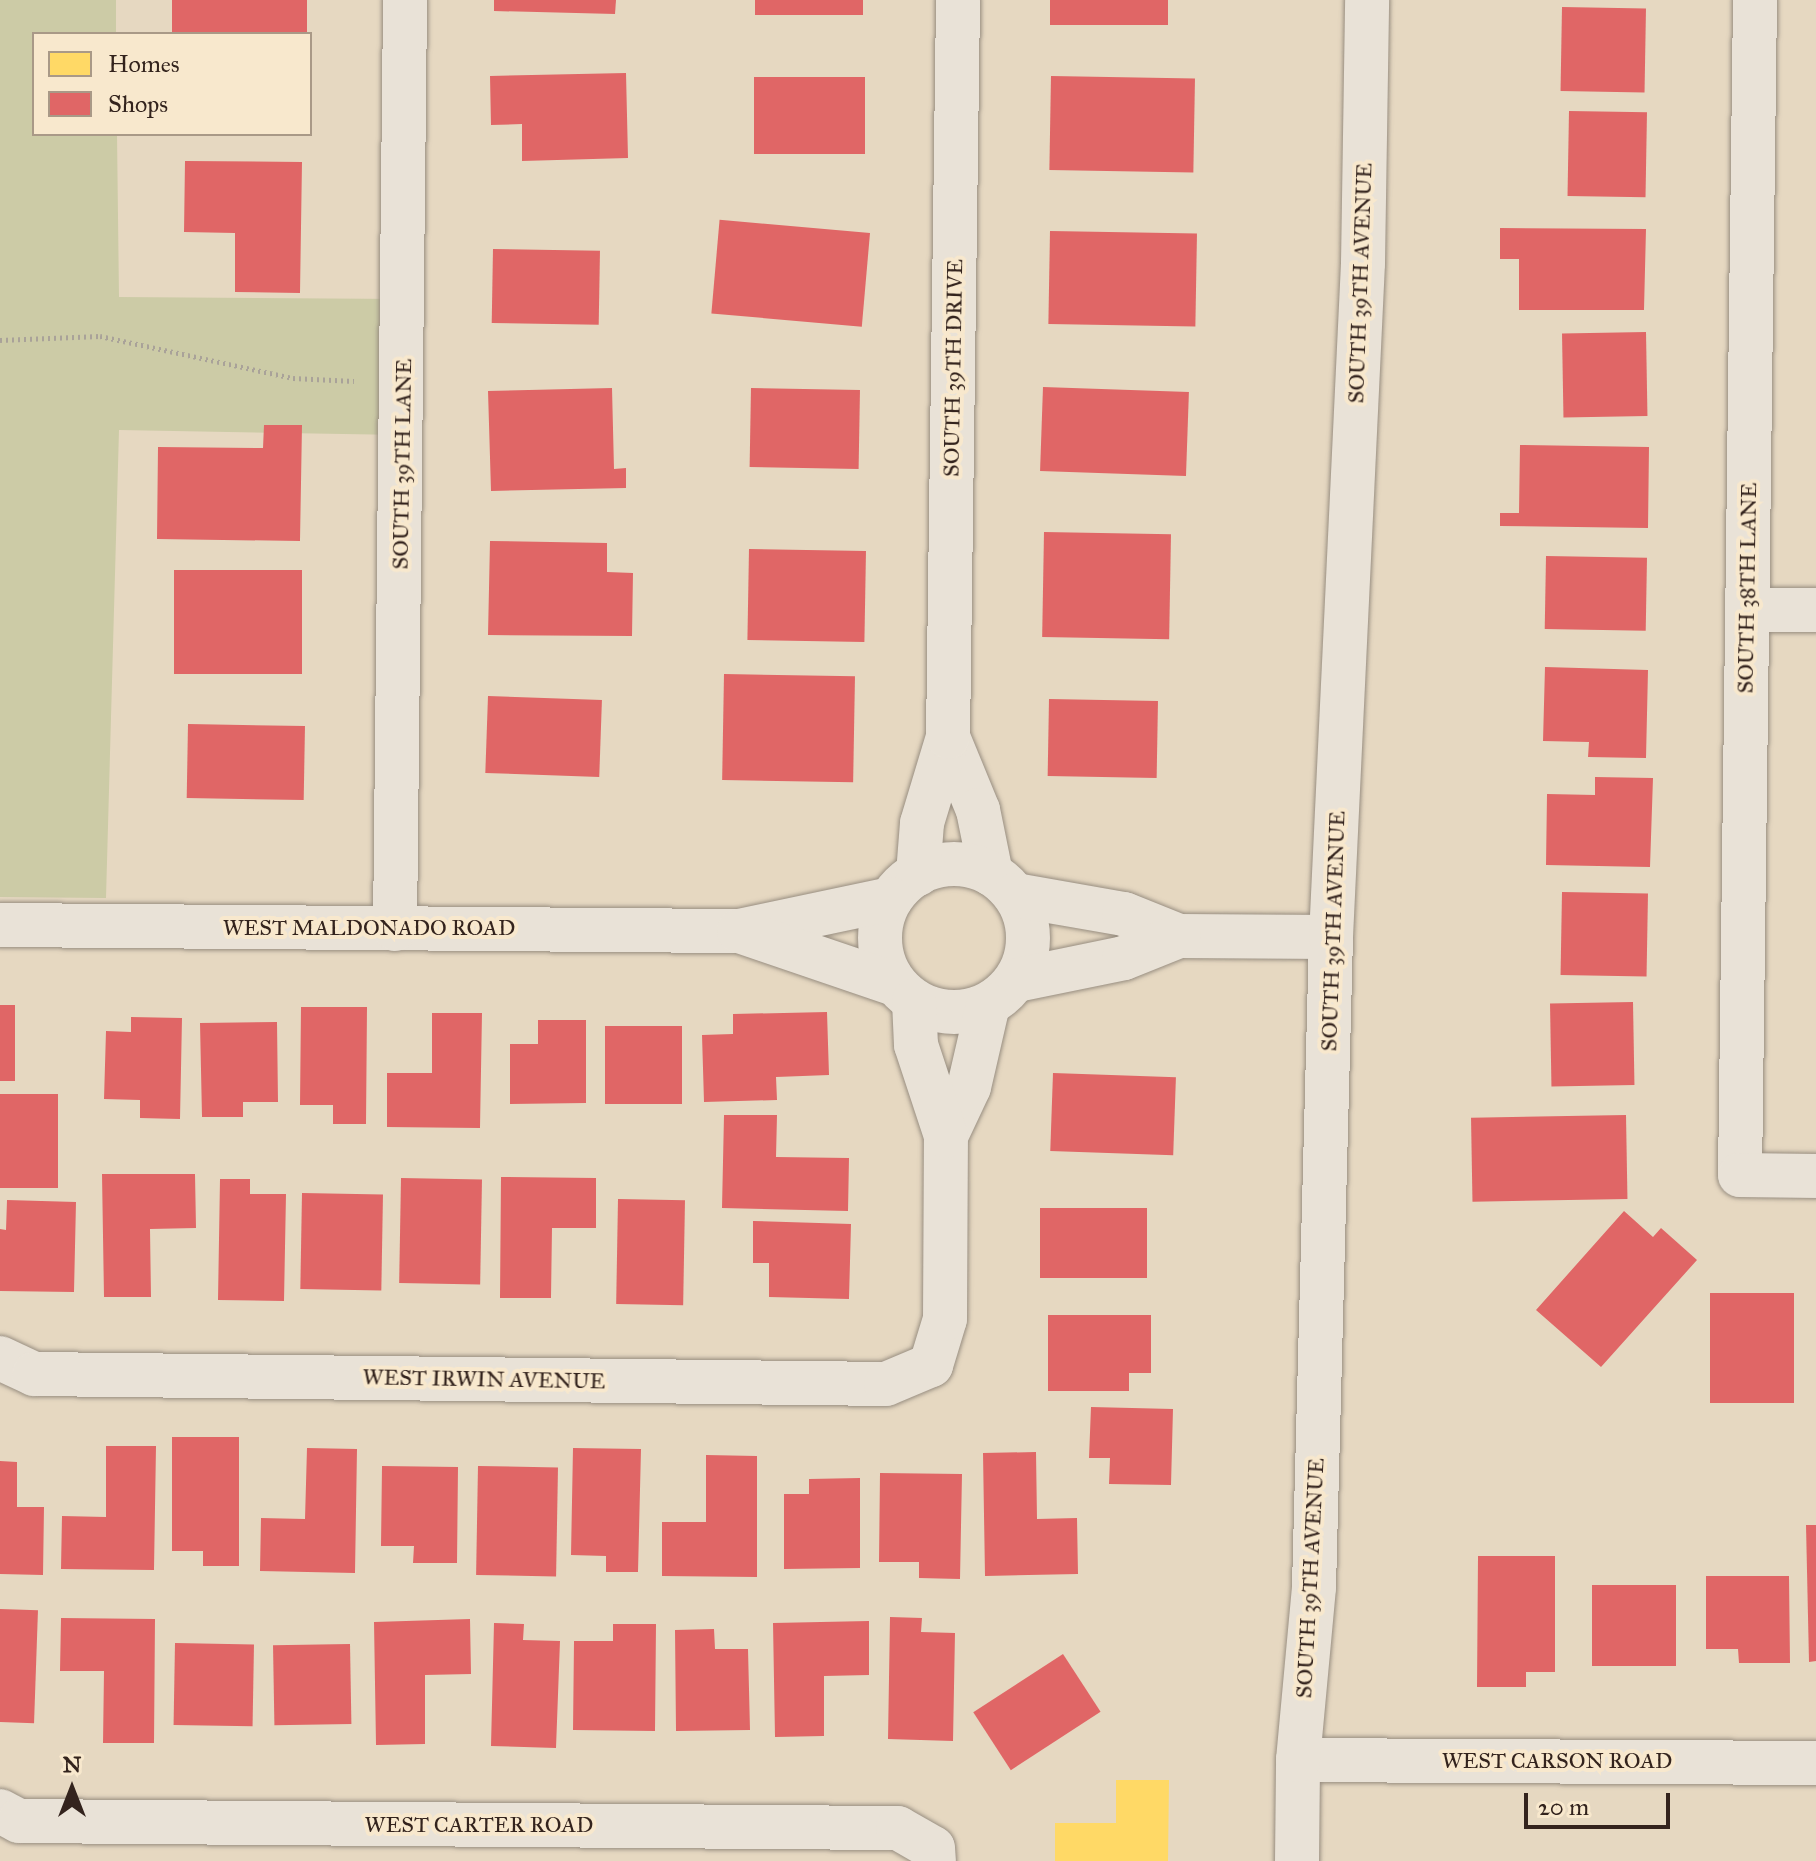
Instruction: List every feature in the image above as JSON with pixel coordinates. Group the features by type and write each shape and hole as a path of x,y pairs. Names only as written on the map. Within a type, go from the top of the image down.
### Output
{"street":[{"name":"SOUTH 39TH LANE","path":"395,929 405,0"},
{"name":"SOUTH 39TH DRIVE","path":"905,886 948,737 958,0"},
{"name":"SOUTH 39TH AVENUE","path":"1297,1861 1298,1760 1314,1587 1331,937 1363,263 1367,0"},
{"name":"SOUTH 38TH LANE","path":"1755,0 1740,1175 1816,1176"},
{"path":"1747,610 1816,610"},
{"name":"SOUTH 39TH DRIVE","path":"948,737 978,810 1003,884"},
{"path":"946,1136 916,1045 904,992 880,941 905,886 955,864 1003,884 1124,914 1179,936 1331,937"},
{"path":"946,1136 969,1087 1002,992 1029,937 1003,884"},
{"name":"WEST MALDONADO ROAD","path":"0,925 739,931 905,886"},
{"name":"WEST MALDONADO ROAD","path":"739,931 904,992"},
{"path":"904,992 938,1011 1124,958 1179,936"},
{"name":"WEST IRWIN AVENUE","path":"11,1374 886,1384 931,1365 945,1319 946,1136"},
{"name":"WEST CARSON ROAD","path":"1298,1760 1816,1763"},
{"name":"WEST CARTER ROAD","path":"6,1821 898,1828 934,1855"}],"path":[{"path":"0,340 100,336 293,378 403,382"}],"green space":[{"path":"0,0 116,0 116,32 32,32 32,136 117,136 119,297 403,299 403,435 119,430 106,898 0,897"}],"building: Homes":[{"path":"1116,1780 1169,1780 1168,1861 1055,1861 1055,1823 1116,1823"}],"building: Shops":[{"path":"172,0 307,0 307,32 172,32"},
{"path":"494,0 616,0 615,14 494,11"},
{"path":"755,0 863,0 863,15 755,15"},
{"path":"1050,0 1168,0 1168,25 1050,25"},
{"path":"1562,7 1646,8 1645,92 1561,91"},
{"path":"626,73 628,158 522,161 522,124 491,125 490,76"},
{"path":"1051,76 1195,79 1193,172 1049,170"},
{"path":"754,77 865,77 865,154 754,154"},
{"path":"1569,111 1647,112 1646,197 1568,196"},
{"path":"185,161 302,162 300,293 235,292 235,233 184,232"},
{"path":"720,220 870,233 862,327 711,313"},
{"path":"1500,228 1646,229 1644,310 1519,310 1519,259 1500,259"},
{"path":"1050,231 1197,234 1195,327 1048,324"},
{"path":"493,249 600,251 599,325 492,323"},
{"path":"1646,332 1647,416 1563,417 1562,333"},
{"path":"1043,387 1189,392 1186,476 1040,471"},
{"path":"612,388 614,469 626,468 626,488 491,491 488,391"},
{"path":"751,388 860,390 859,469 750,467"},
{"path":"264,425 302,425 300,541 157,539 158,447 263,448"},
{"path":"1520,445 1649,447 1648,528 1500,526 1500,513 1519,513"},
{"path":"1044,532 1171,534 1169,639 1042,637"},
{"path":"490,541 607,543 607,572 633,573 632,636 488,635"},
{"path":"749,549 866,551 864,642 747,640"},
{"path":"1546,556 1647,558 1646,631 1545,629"},
{"path":"174,570 302,570 302,674 174,674"},
{"path":"1545,667 1648,670 1646,758 1588,757 1589,742 1543,741"},
{"path":"724,674 855,676 853,782 722,780"},
{"path":"488,696 602,700 599,777 485,773"},
{"path":"1049,699 1158,701 1157,778 1048,776"},
{"path":"188,724 305,726 304,800 187,798"},
{"path":"1595,777 1653,778 1650,867 1546,865 1547,794 1595,795"},
{"path":"1562,892 1648,894 1647,976 1561,975"},
{"path":"1633,1002 1634,1085 1551,1086 1550,1003"},
{"path":"0,1005 15,1005 15,1081 0,1081"},
{"path":"301,1007 367,1007 366,1124 333,1124 333,1105 300,1105"},
{"path":"827,1012 829,1075 776,1077 777,1100 704,1102 702,1035 733,1034 733,1014"},
{"path":"432,1013 482,1013 480,1128 387,1127 387,1073 432,1073"},
{"path":"131,1017 182,1018 180,1119 140,1118 140,1100 104,1099 106,1031 131,1032"},
{"path":"538,1020 586,1020 586,1103 510,1104 510,1044 538,1044"},
{"path":"277,1022 278,1102 243,1102 243,1117 202,1117 200,1023"},
{"path":"605,1026 682,1026 682,1104 605,1104"},
{"path":"1053,1073 1176,1077 1173,1155 1050,1151"},
{"path":"0,1094 58,1094 58,1188 0,1188"},
{"path":"724,1115 777,1115 776,1157 849,1158 848,1211 722,1208"},
{"path":"1626,1115 1627,1199 1472,1202 1471,1118"},
{"path":"102,1174 195,1174 196,1228 150,1229 151,1297 104,1297"},
{"path":"501,1177 596,1178 596,1228 552,1228 551,1298 500,1298"},
{"path":"401,1178 482,1179 480,1284 399,1283"},
{"path":"220,1179 250,1179 250,1194 286,1194 284,1301 218,1300"},
{"path":"302,1193 383,1194 381,1290 300,1289"},
{"path":"618,1199 685,1200 683,1305 616,1304"},
{"path":"7,1200 76,1202 74,1292 0,1291 0,1229 6,1230"},
{"path":"1040,1208 1147,1208 1147,1278 1040,1278"},
{"path":"1624,1211 1653,1237 1661,1228 1697,1260 1601,1367 1536,1310"},
{"path":"753,1221 851,1224 849,1299 769,1297 769,1263 753,1263"},
{"path":"1710,1293 1794,1293 1794,1403 1710,1403"},
{"path":"1048,1315 1151,1315 1151,1373 1129,1373 1129,1391 1048,1391"},
{"path":"1091,1407 1173,1409 1171,1485 1109,1484 1110,1458 1089,1458"},
{"path":"172,1437 239,1437 239,1566 203,1566 203,1551 172,1551"},
{"path":"106,1446 156,1446 154,1570 61,1569 62,1516 106,1517"},
{"path":"307,1448 357,1449 355,1573 260,1571 261,1518 305,1519"},
{"path":"573,1448 641,1449 638,1572 606,1572 606,1556 571,1555"},
{"path":"1036,1452 1037,1519 1077,1518 1078,1574 985,1576 983,1453"},
{"path":"706,1455 757,1456 757,1577 662,1576 662,1522 706,1522"},
{"path":"0,1461 17,1462 17,1507 44,1507 43,1575 0,1574"},
{"path":"382,1466 458,1467 457,1563 413,1563 414,1546 381,1546"},
{"path":"478,1466 558,1467 556,1576 476,1575"},
{"path":"880,1473 962,1474 960,1579 919,1578 919,1562 879,1562"},
{"path":"860,1478 860,1568 784,1569 784,1494 809,1494 809,1479"},
{"path":"1806,1525 1816,1525 1816,1661 1809,1662"},
{"path":"1478,1556 1555,1556 1555,1672 1526,1672 1526,1687 1477,1687"},
{"path":"1706,1576 1789,1576 1790,1663 1739,1663 1738,1649 1706,1649"},
{"path":"1592,1585 1676,1585 1676,1666 1592,1666"},
{"path":"0,1609 38,1610 34,1723 0,1722"},
{"path":"890,1617 922,1618 921,1632 955,1633 953,1741 888,1739"},
{"path":"61,1618 155,1619 154,1743 103,1743 104,1671 60,1671"},
{"path":"470,1619 471,1674 425,1675 425,1744 376,1745 374,1622"},
{"path":"869,1621 869,1675 824,1676 824,1736 775,1737 773,1623"},
{"path":"494,1623 524,1624 523,1640 560,1641 556,1748 491,1746"},
{"path":"613,1624 656,1624 655,1731 573,1730 574,1641 613,1641"},
{"path":"714,1629 715,1649 748,1649 750,1730 676,1731 675,1630"},
{"path":"175,1643 254,1644 253,1726 174,1725"},
{"path":"350,1644 351,1724 274,1725 273,1645"},
{"path":"1063,1654 1101,1712 1011,1770 973,1712"}]}
